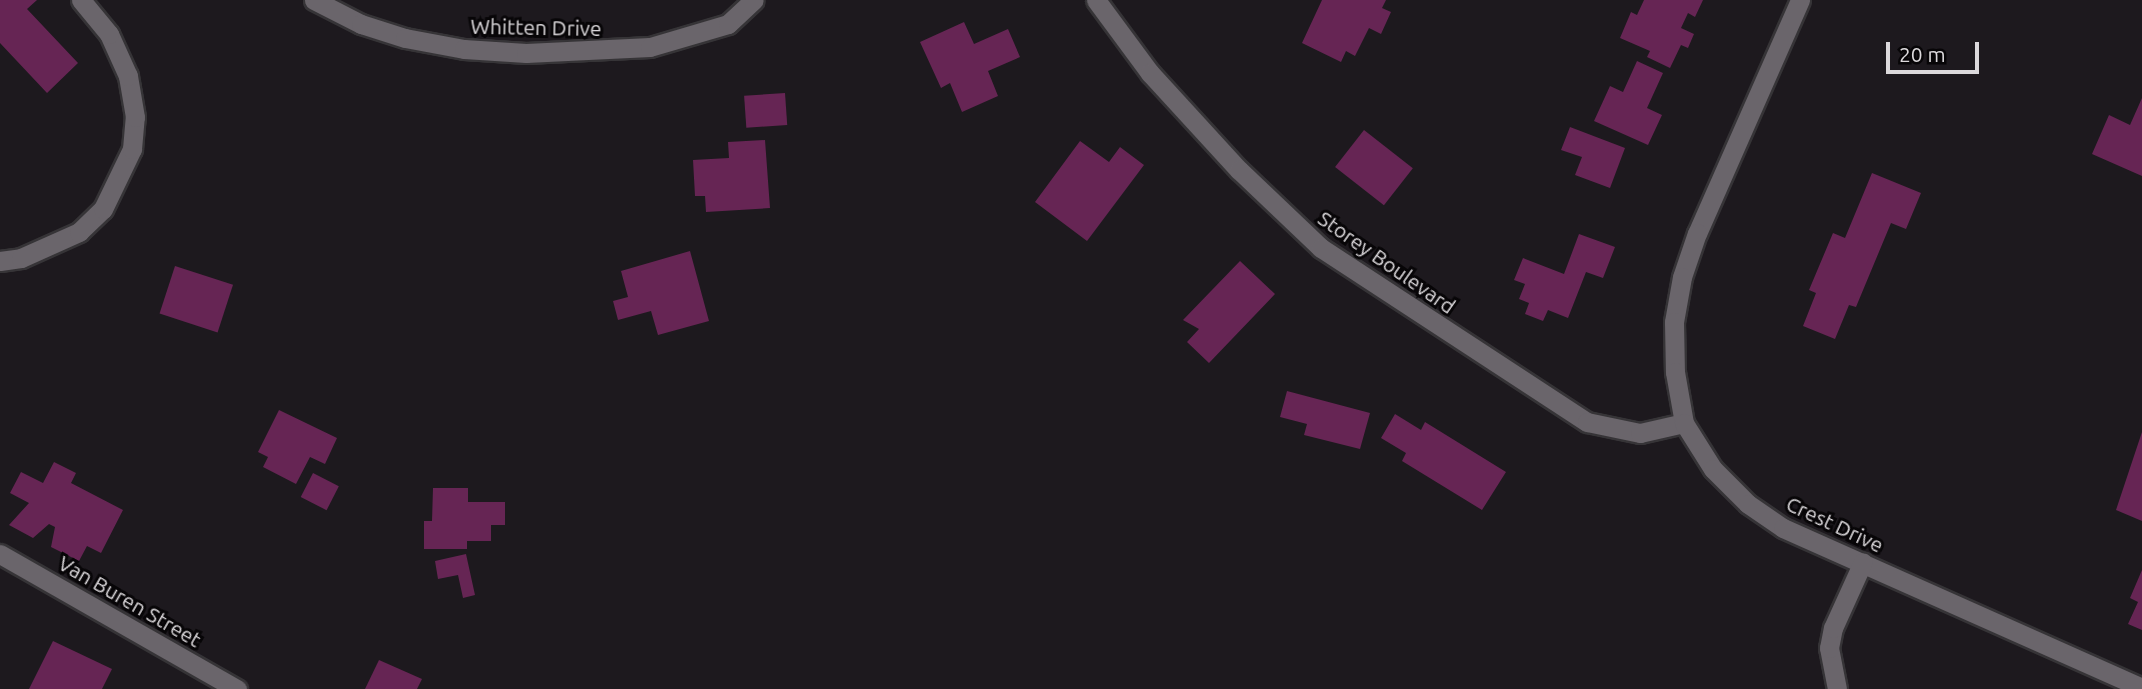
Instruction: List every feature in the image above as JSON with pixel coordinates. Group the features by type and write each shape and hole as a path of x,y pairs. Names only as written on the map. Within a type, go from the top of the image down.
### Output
{"street":[{"path":"0,261 52,247 79,232 108,201 132,149 135,117 128,76 109,34 81,0"},
{"name":"Whitten Drive","path":"314,0 361,24 405,38 464,49 526,53 650,47 727,24 754,0"},
{"name":"Storey Boulevard","path":"1096,0 1150,74 1239,170 1321,248 1587,422 1640,433 1684,423"},
{"name":"Crest Drive","path":"1800,0 1697,233 1682,277 1674,321 1675,372 1684,423 1713,469 1748,504 1783,528 2142,688"},
{"name":"Van Buren Street","path":"0,554 237,689"},
{"path":"1837,689 1829,648 1833,628 1863,562"}],"building":[{"path":"0,0 37,0 27,9 78,63 47,93 0,43"},
{"path":"1322,0 1386,0 1382,8 1391,12 1381,34 1369,28 1355,56 1346,51 1341,62 1302,43"},
{"path":"1644,0 1703,0 1695,17 1688,13 1681,28 1694,34 1688,48 1681,45 1670,68 1647,57 1650,51 1620,38 1631,12 1637,15"},
{"path":"964,22 974,44 1008,29 1020,57 988,71 998,96 962,112 950,83 941,88 920,42"},
{"path":"1637,61 1663,73 1647,108 1662,115 1648,145 1594,121 1610,86 1623,92"},
{"path":"785,93 787,125 746,128 744,96"},
{"path":"2142,98 2142,176 2092,154 2109,115 2130,125"},
{"path":"1570,127 1625,148 1610,188 1575,175 1582,157 1561,150"},
{"path":"1364,130 1413,168 1384,205 1335,167"},
{"path":"765,140 770,208 706,212 705,196 695,196 693,160 729,158 728,142"},
{"path":"1080,141 1109,162 1120,147 1144,165 1087,241 1035,202"},
{"path":"1872,173 1921,193 1906,229 1891,223 1856,307 1849,305 1835,339 1803,326 1816,293 1809,290 1833,233 1845,238"},
{"path":"1579,234 1615,247 1603,278 1586,272 1568,318 1548,310 1543,321 1525,314 1529,303 1519,299 1525,284 1514,280 1523,258 1564,274"},
{"path":"690,251 709,321 658,335 651,311 618,320 613,301 628,297 621,271"},
{"path":"1240,261 1275,294 1209,363 1187,342 1199,329 1183,320"},
{"path":"175,266 233,285 218,332 160,314"},
{"path":"1287,391 1370,413 1360,449 1304,435 1307,424 1280,417"},
{"path":"279,410 337,438 325,464 310,457 296,484 263,467 268,457 258,452"},
{"path":"1395,414 1421,430 1425,422 1506,472 1482,510 1402,461 1406,453 1381,438"},
{"path":"2142,432 2142,521 2116,510"},
{"path":"54,462 76,473 71,483 123,510 101,553 87,546 79,561 51,547 55,527 49,524 33,538 9,525 29,503 10,493 21,472 43,483"},
{"path":"313,473 339,486 327,510 301,497"},
{"path":"433,488 468,488 468,502 505,502 505,525 491,525 491,541 467,541 467,549 424,549 424,521 432,521"},
{"path":"466,554 475,595 463,598 458,575 438,579 435,561"},
{"path":"2142,570 2142,630 2128,624 2138,602 2130,598"},
{"path":"53,641 112,669 102,689 29,689"},
{"path":"379,660 422,679 417,689 365,689"}]}
